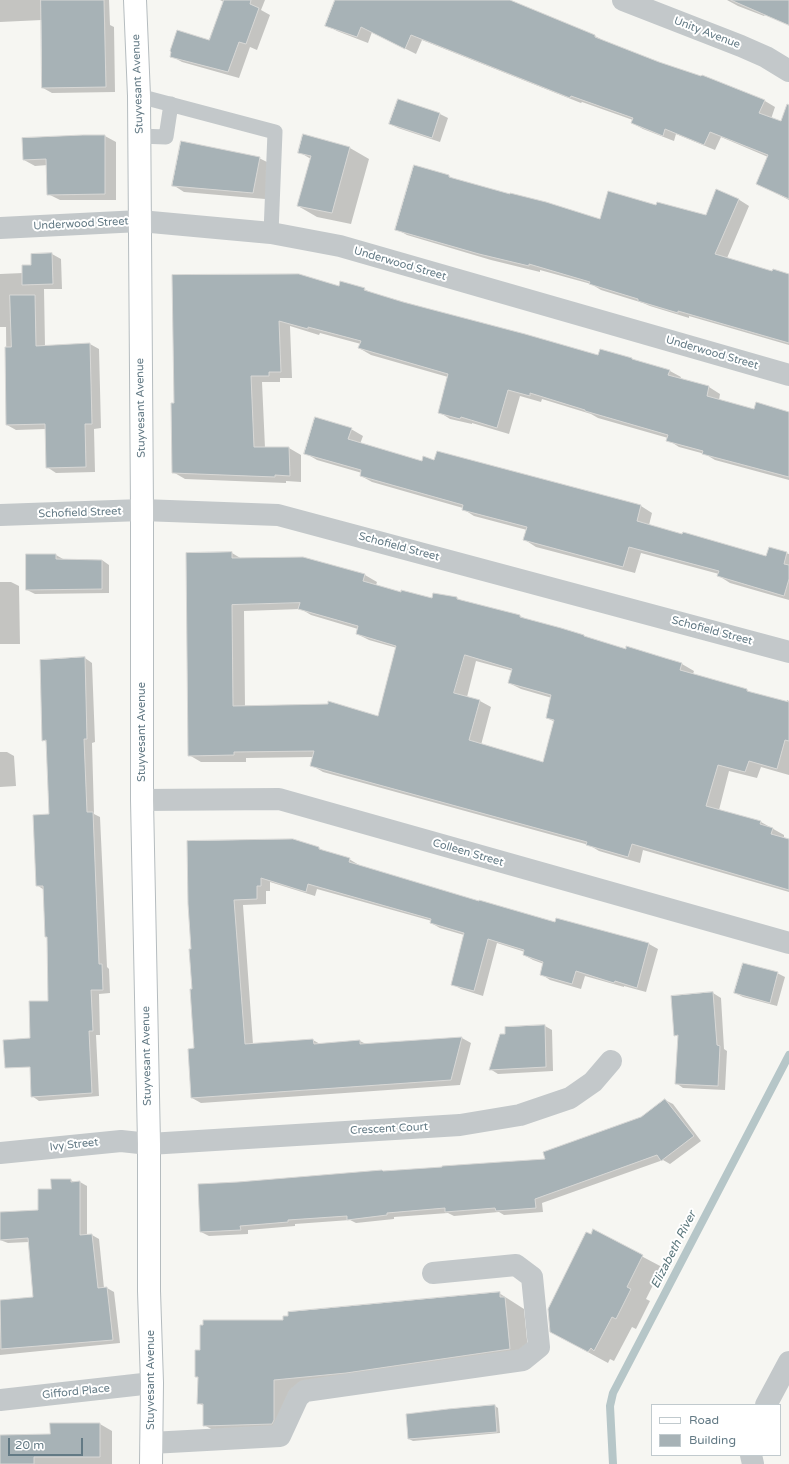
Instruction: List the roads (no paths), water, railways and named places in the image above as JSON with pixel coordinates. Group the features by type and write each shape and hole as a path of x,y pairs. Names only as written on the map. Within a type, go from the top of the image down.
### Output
{"main road":[{"name":"Stuyvesant Avenue","path":"135,0 139,96 142,510 142,800 149,1144 149,1283 152,1383 151,1453"}],"street":[{"name":"Unity Avenue","path":"623,0 741,46 766,57 789,71"},
{"name":"Underwood Street","path":"0,228 140,221 271,233 340,246 789,375"},
{"name":"Schofield Street","path":"0,515 142,510 278,515 789,652"},
{"name":"Colleen Street","path":"142,800 279,799 789,943"},
{"name":"Crescent Court","path":"149,1144 460,1125 520,1115 570,1098 593,1082 611,1061"},
{"name":"Ivy Street","path":"0,1153 121,1141 149,1144"},
{"path":"151,1453 280,1436 298,1397 305,1391 523,1360 539,1347 532,1277 516,1265 433,1273"},
{"path":"767,1404 789,1362"},
{"name":"Gifford Place","path":"0,1400 152,1383"}],"lane":[{"path":"139,96 275,132 271,233"},
{"path":"139,136 166,137 171,104"}],"waterway":[{"name":"Elizabeth River","path":"613,1464 610,1406 613,1393 789,1055"}]}
